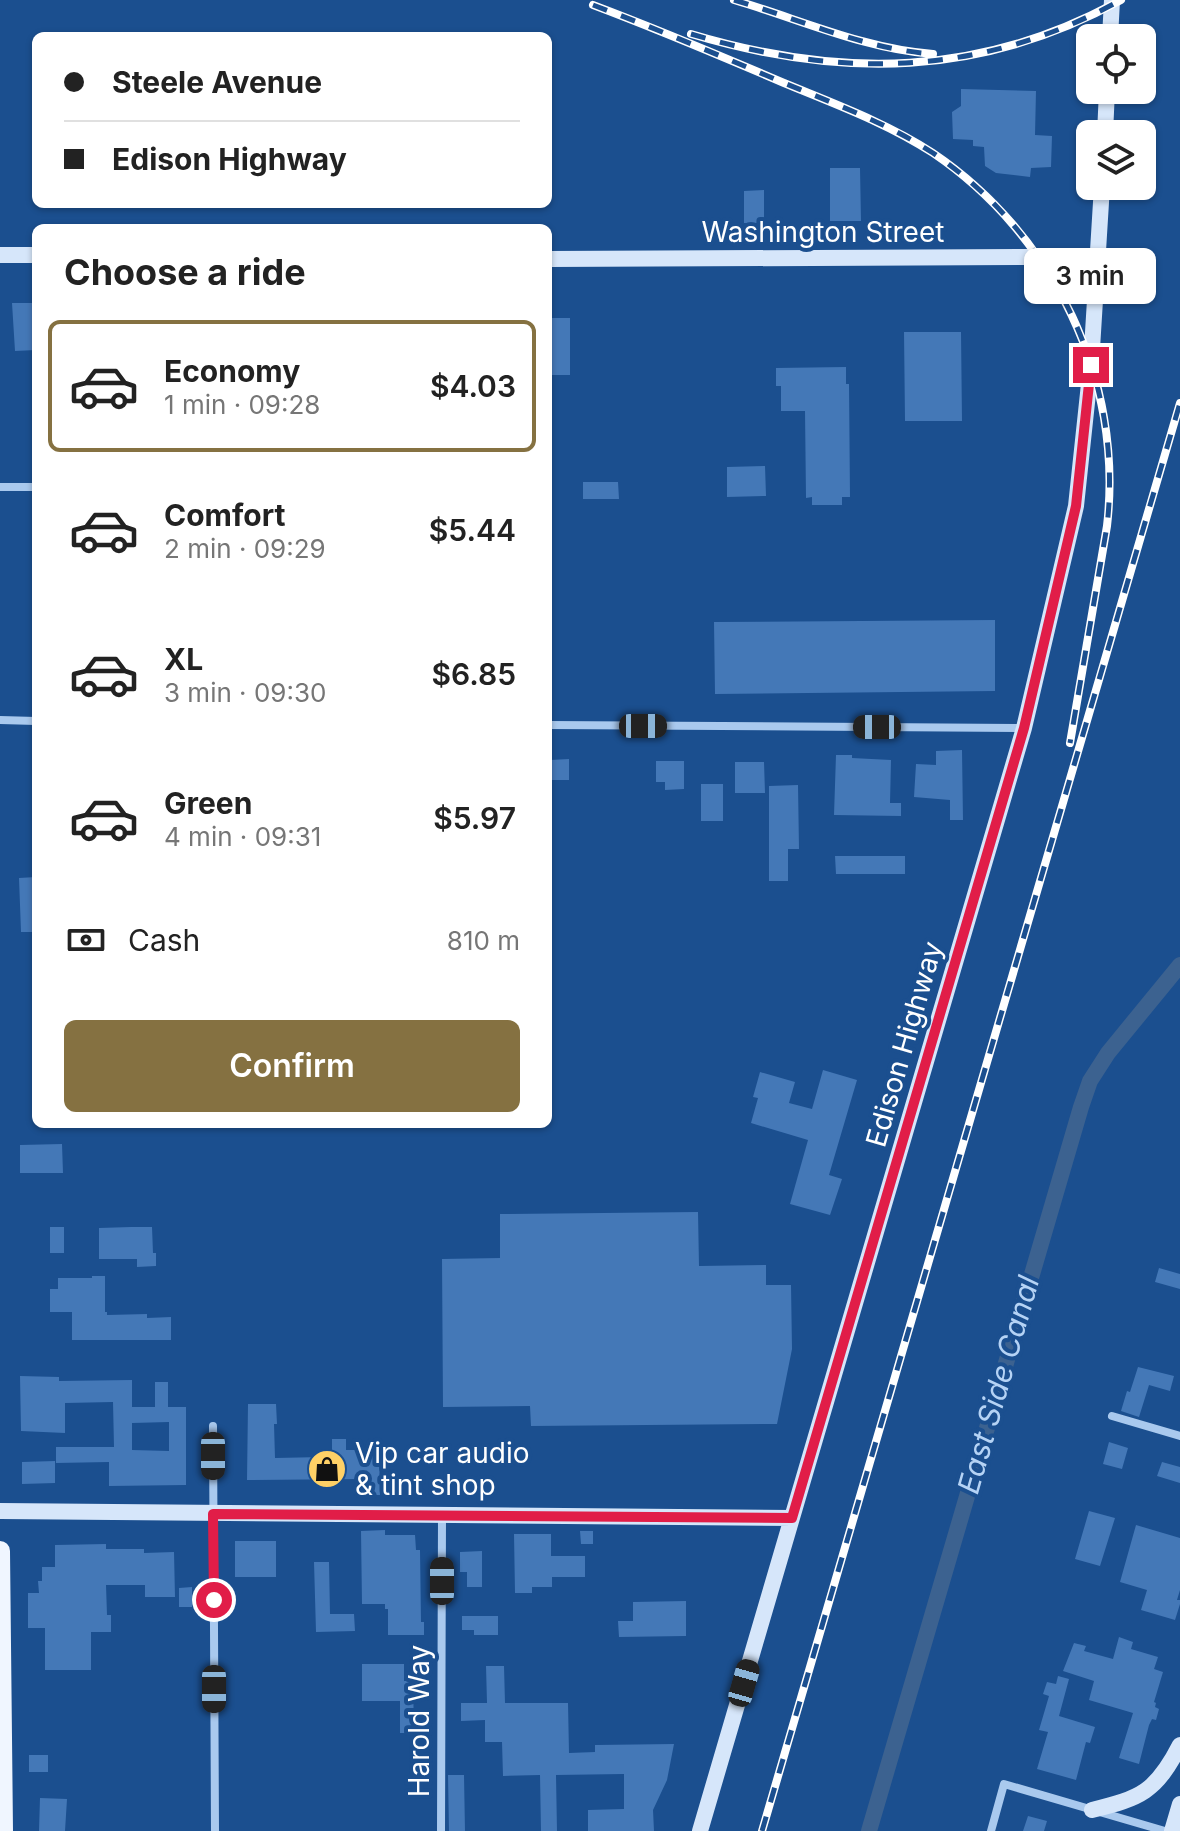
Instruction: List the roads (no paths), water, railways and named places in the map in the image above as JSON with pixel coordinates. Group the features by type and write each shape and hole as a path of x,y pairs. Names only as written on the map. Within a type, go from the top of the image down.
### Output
{"main road":[{"path":"1111,24 1112,0"},
{"name":"Edison Highway","path":"700,1831 1024,728 1076,506 1091,365 1101,200"},
{"path":"0,255 32,255"},
{"name":"Washington Street","path":"552,259 1098,259"},
{"path":"0,1511 792,1518"},
{"path":"0,1551 3,1831"},
{"path":"1092,1810 1124,1802 1153,1786 1180,1745"},
{"path":"1172,1831 1180,1804"}],"street":[{"path":"0,487 32,487"},
{"path":"0,720 32,721"},
{"path":"552,725 1024,728"},
{"path":"1112,1416 1180,1436"},
{"path":"213,1426 215,1831"},
{"name":"Harold Way","path":"441,1831 442,1516"},
{"path":"991,1831 1004,1784 1165,1831"}],"waterway":[{"name":"East Side Canal","path":"869,1831 1090,1081 1108,1053 1180,965"}],"railway":[{"path":"734,0 857,40 933,54"},
{"path":"691,34 747,49 802,58 856,63 910,63 963,56 1016,44 1069,25 1121,0"},
{"path":"593,5 841,106 915,142 976,187 1014,225 1046,269 1072,316 1091,365 1104,418 1109,471 1107,526 1070,743"},
{"path":"762,1831 1180,403"}],"place":[{"name":"Vip car audio & tint shop","path":"327,1469"}]}
